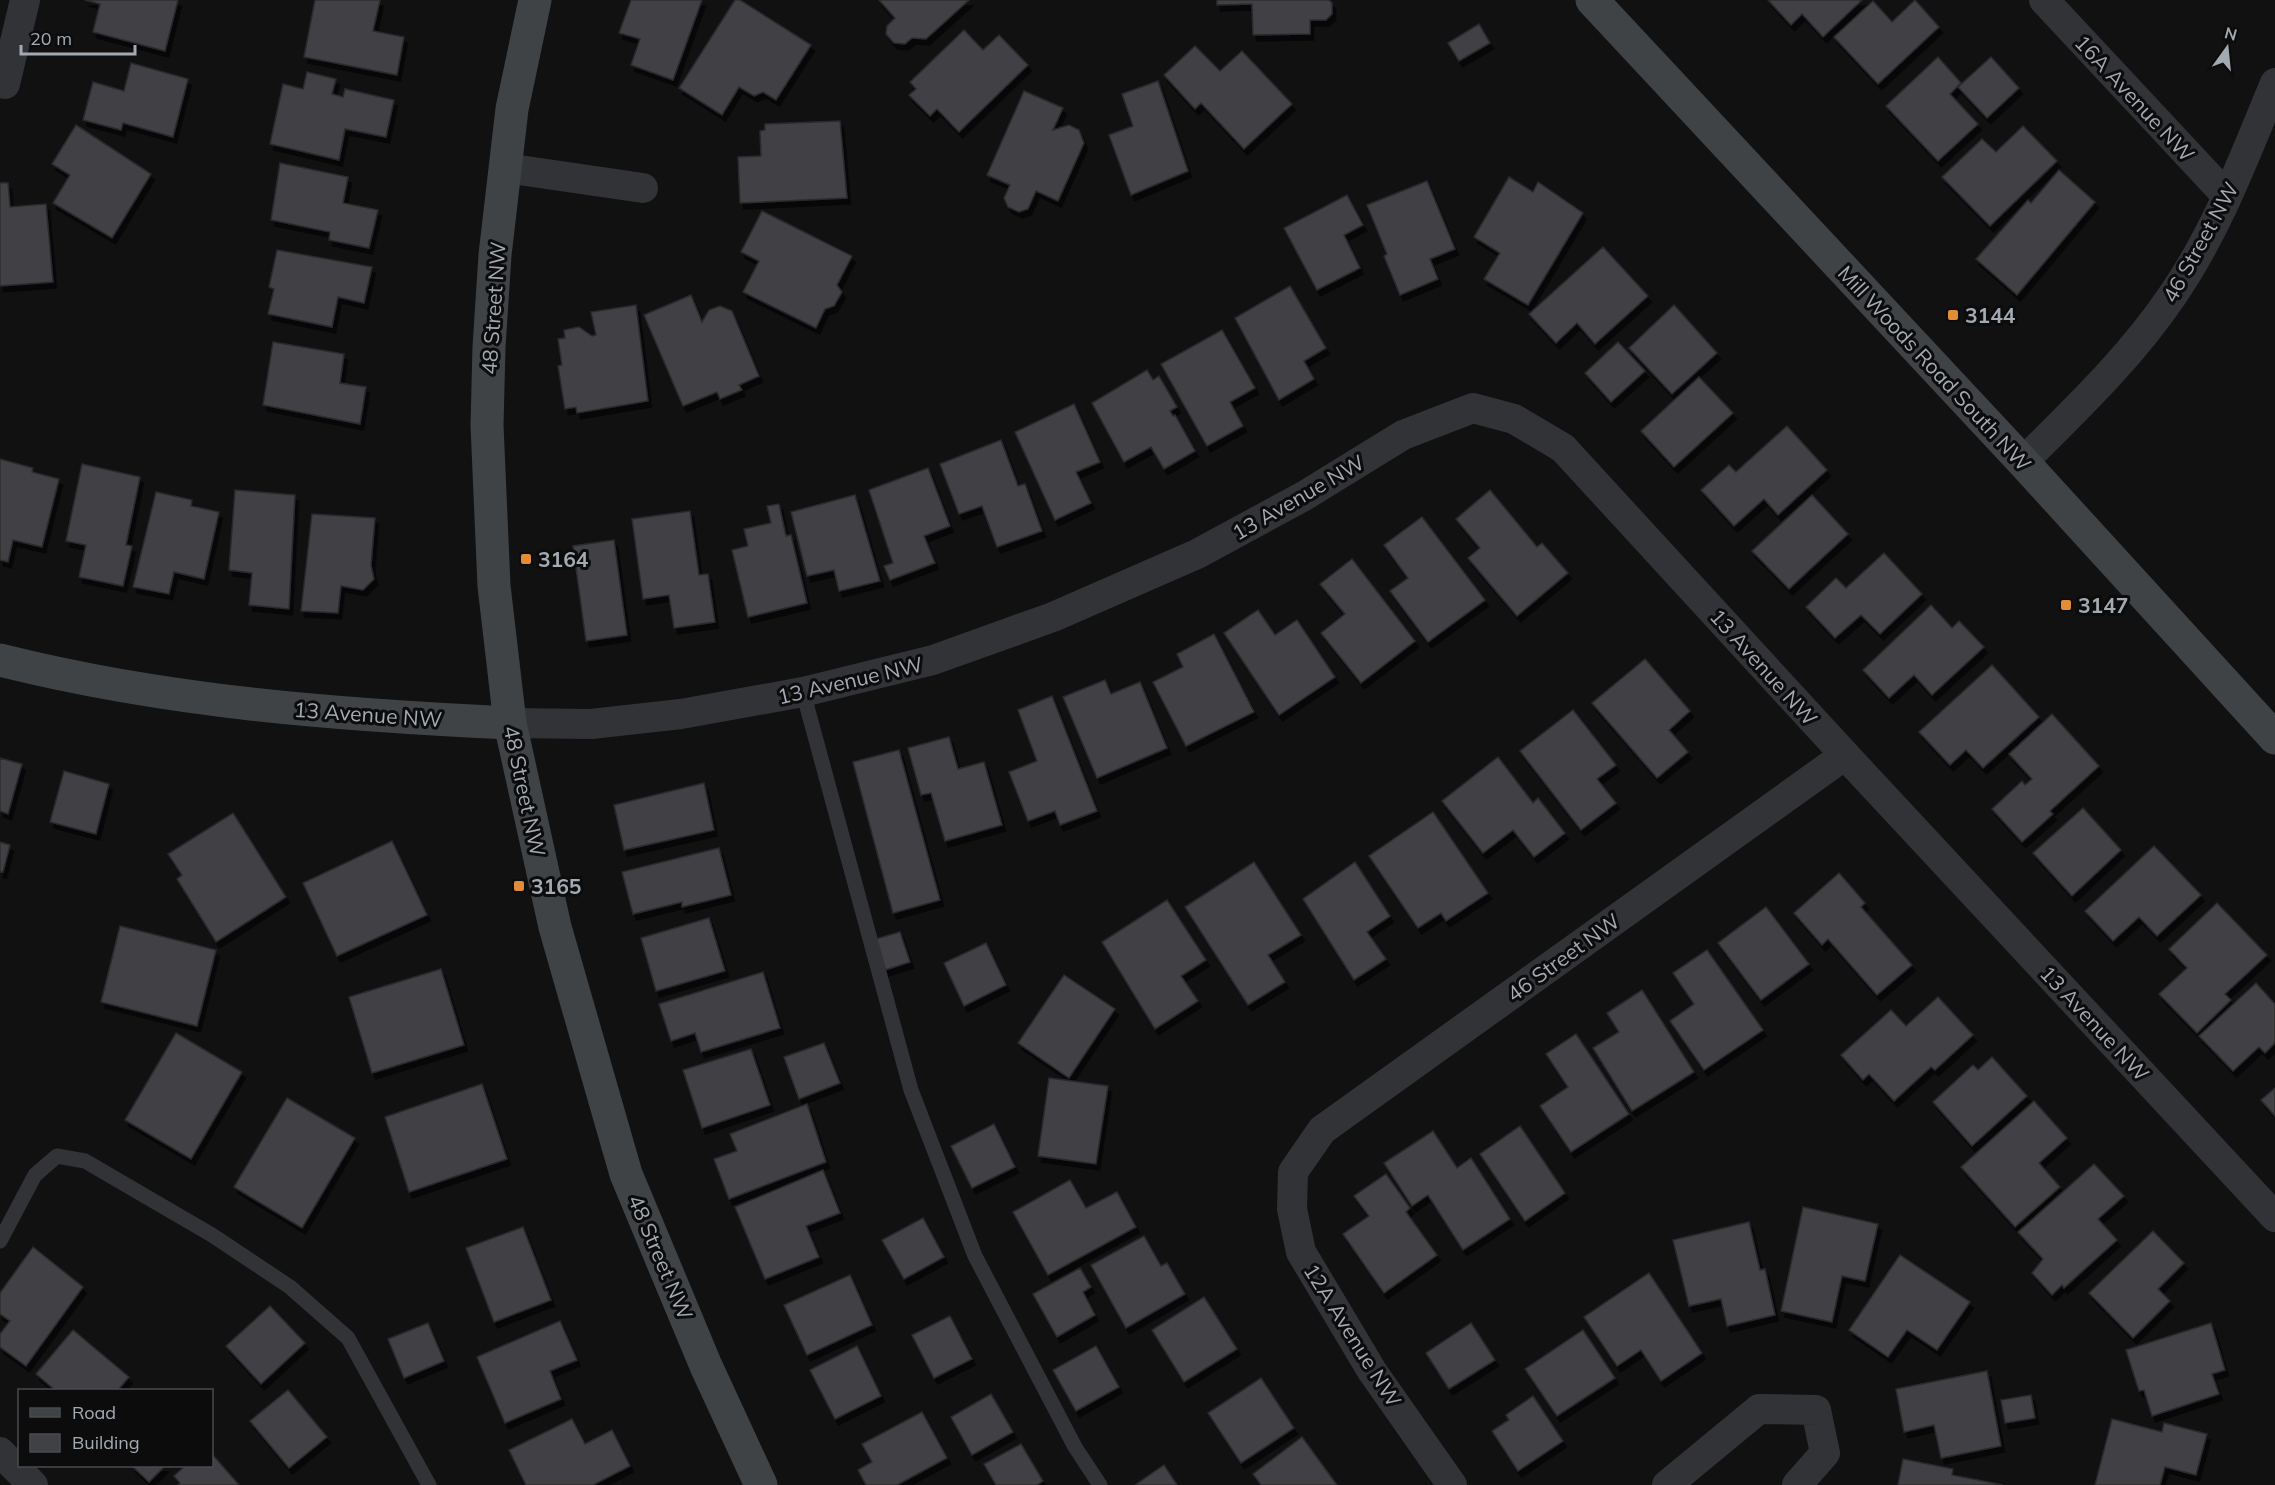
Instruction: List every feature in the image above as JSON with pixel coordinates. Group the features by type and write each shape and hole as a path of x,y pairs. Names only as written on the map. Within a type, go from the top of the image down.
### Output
{"street":[{"path":"5,84 25,0"},
{"name":"48 Street NW","path":"535,0 512,109 495,255 487,425 494,586 510,723 555,927 627,1174 706,1366 761,1485"},
{"name":"Mill Woods Road South NW","path":"1592,0 2023,462 2275,738"},
{"name":"16A Avenue NW","path":"2044,0 2226,195"},
{"name":"46 Street NW","path":"2023,462 2127,356 2151,325 2193,262 2226,195 2275,83"},
{"path":"505,168 643,188"},
{"name":"13 Avenue NW","path":"0,660 74,678 188,698 280,708 510,723 563,725 633,720 803,692 933,660 1053,617 1197,554 1304,496 1403,435 1473,408 1514,419 1563,448 2275,1217"},
{"name":"46 Street NW","path":"1293,1172 1322,1130 1845,755"},
{"name":"12A Avenue NW","path":"1293,1172 1292,1209 1301,1252 1372,1371 1452,1485"},
{"path":"1667,1485 1759,1409 1816,1410 1825,1453 1797,1485"},
{"path":"0,1452 33,1485"}],"lane":[{"path":"803,692 910,1090 975,1256 1075,1447 1100,1485"},
{"path":"0,1241 35,1175 57,1156 85,1161 212,1235 280,1281 348,1338 429,1485"}],"building":[{"path":"85,0 178,0 165,51 93,32 100,4"},
{"path":"315,0 380,0 373,31 404,37 397,75 304,57"},
{"path":"631,0 702,0 673,80 631,65 640,39 619,33"},
{"path":"735,0 740,0 811,45 776,100 763,92 754,96 739,87 722,115 679,88"},
{"path":"879,0 969,0 926,39 912,38 905,44 894,43 886,34 887,26 895,18"},
{"path":"1217,0 1329,0 1332,3 1332,14 1326,20 1310,20 1310,34 1253,35 1252,4 1217,5"},
{"path":"1768,0 1862,0 1823,37 1802,14 1791,25"},
{"path":"1915,0 1939,27 1878,84 1834,37 1873,1 1892,22"},
{"path":"1479,24 1490,43 1459,61 1448,43"},
{"path":"964,30 983,50 999,35 1028,65 959,132 937,109 930,116 909,95 916,89 910,82"},
{"path":"1195,46 1220,71 1242,51 1292,104 1244,149 1201,103 1195,109 1164,75"},
{"path":"1938,57 1961,83 1950,94 1978,124 1938,161 1886,106"},
{"path":"1991,57 2019,88 1987,118 1958,87"},
{"path":"131,63 188,79 173,137 123,123 121,130 83,120 93,82 124,91"},
{"path":"307,72 336,79 332,94 343,97 345,89 394,100 386,137 345,129 339,160 270,144 283,84 303,89"},
{"path":"1158,81 1188,171 1131,195 1109,135 1133,126 1122,94"},
{"path":"1024,91 1063,108 1053,130 1069,125 1079,130 1084,143 1058,201 1036,191 1028,209 1019,212 1008,207 1004,198 1010,185 987,175"},
{"path":"840,121 847,198 740,203 738,157 761,156 760,131 765,130 765,124"},
{"path":"76,125 151,174 112,238 53,203 70,175 52,164"},
{"path":"2023,126 2057,161 1990,226 1942,177 1982,139 1996,152"},
{"path":"280,163 348,177 343,203 378,210 369,248 329,240 330,232 271,220"},
{"path":"2059,170 2095,202 2017,295 1976,259 2028,200 2031,203"},
{"path":"1509,177 1533,192 1538,182 1583,213 1528,305 1484,279 1500,253 1474,237"},
{"path":"1427,181 1455,249 1430,259 1438,279 1400,295 1384,256 1387,254 1367,205"},
{"path":"0,183 8,183 10,207 46,204 53,282 0,286"},
{"path":"1347,195 1363,225 1344,235 1360,268 1317,290 1284,228"},
{"path":"762,211 852,256 837,285 842,292 834,306 825,309 816,328 743,292 759,261 741,252"},
{"path":"1603,247 1648,296 1595,344 1577,323 1556,343 1529,314"},
{"path":"277,250 372,267 364,303 338,297 332,327 268,314 274,289 269,287"},
{"path":"1290,286 1326,348 1304,361 1314,379 1279,400 1235,318"},
{"path":"691,295 702,322 709,310 720,306 732,311 759,376 739,385 742,390 720,399 717,392 683,406 644,315"},
{"path":"636,305 648,401 577,413 576,407 565,409 558,366 562,365 558,339 565,338 564,330 579,327 592,336 596,335 591,312"},
{"path":"1674,305 1717,353 1672,394 1629,348"},
{"path":"1222,330 1255,388 1230,402 1243,426 1207,446 1161,364"},
{"path":"273,342 344,354 340,383 366,387 360,424 263,405"},
{"path":"1618,342 1645,371 1611,402 1585,373"},
{"path":"1147,370 1153,380 1159,376 1177,407 1170,411 1173,416 1175,415 1195,451 1164,469 1151,447 1124,462 1092,403"},
{"path":"1699,377 1733,413 1674,467 1641,431"},
{"path":"1074,404 1100,462 1076,472 1091,503 1055,520 1015,432"},
{"path":"1787,426 1827,470 1778,515 1764,499 1734,526 1701,490 1729,465 1736,472"},
{"path":"1001,440 1018,486 1025,484 1042,531 997,547 982,506 959,514 940,464"},
{"path":"0,459 33,468 32,472 59,479 42,547 13,540 8,562 0,560"},
{"path":"82,464 140,477 126,545 132,546 123,586 79,577 86,545 66,541"},
{"path":"928,468 950,526 924,536 935,563 890,580 884,566 893,563 869,490"},
{"path":"235,490 295,495 289,609 249,605 252,573 229,570"},
{"path":"1490,490 1537,547 1542,543 1568,573 1517,616 1468,558 1480,548 1456,519"},
{"path":"156,492 192,500 191,506 219,512 204,579 174,572 169,594 133,587"},
{"path":"855,495 880,581 839,591 834,570 807,576 791,512"},
{"path":"1812,495 1848,534 1789,589 1752,551"},
{"path":"779,504 786,536 791,535 807,603 748,617 732,550 748,546 744,529 771,523 767,506"},
{"path":"690,511 699,575 708,574 715,622 674,628 669,595 643,599 632,519"},
{"path":"312,514 375,518 371,565 374,579 363,590 341,586 338,613 301,611"},
{"path":"1422,517 1485,600 1428,642 1390,591 1408,578 1384,545"},
{"path":"614,540 627,635 586,641 573,546"},
{"path":"1884,553 1922,594 1880,634 1861,615 1835,638 1806,607 1836,578 1846,588"},
{"path":"1352,559 1415,641 1361,683 1321,633 1345,614 1320,584"},
{"path":"1931,605 1952,628 1959,621 1984,647 1932,695 1914,675 1889,698 1863,670"},
{"path":"1258,610 1275,635 1297,620 1335,677 1279,715 1224,633"},
{"path":"1214,634 1254,712 1186,746 1153,682 1183,667 1177,654"},
{"path":"1645,659 1690,711 1669,730 1688,752 1657,778 1592,703"},
{"path":"1992,665 2039,717 1983,768 1966,750 1950,765 1919,732"},
{"path":"1105,680 1111,694 1140,682 1167,748 1097,778 1063,697"},
{"path":"1052,696 1097,811 1060,825 1055,811 1028,821 1009,772 1037,761 1018,710"},
{"path":"1573,710 1616,765 1597,779 1616,803 1581,830 1520,751"},
{"path":"2052,714 2099,766 2050,811 2053,814 2022,842 1992,809 2022,781 2025,785 2032,779 2009,754"},
{"path":"949,737 958,769 984,762 1002,825 945,841 931,793 921,795 908,748"},
{"path":"899,750 940,900 893,913 853,762"},
{"path":"1498,757 1533,803 1538,798 1565,833 1534,857 1513,830 1483,853 1442,801"},
{"path":"0,758 22,764 8,814 0,811"},
{"path":"64,771 109,784 96,834 50,822"},
{"path":"704,783 714,830 624,850 614,805"},
{"path":"2083,808 2121,850 2072,896 2033,853"},
{"path":"1433,812 1488,893 1446,921 1441,913 1418,928 1369,856"},
{"path":"233,813 286,897 216,942 177,879 182,875 168,854"},
{"path":"392,841 427,915 337,956 303,883"},
{"path":"0,842 10,845 3,872 0,872"},
{"path":"2154,846 2201,895 2157,936 2139,917 2113,941 2085,911"},
{"path":"719,848 731,895 682,907 682,902 633,914 622,872"},
{"path":"1254,862 1301,935 1268,955 1285,982 1248,1005 1185,907"},
{"path":"1355,862 1390,916 1367,932 1386,959 1354,980 1303,899"},
{"path":"1839,873 1865,903 1861,907 1912,965 1877,995 1828,939 1822,945 1794,913"},
{"path":"1167,900 1206,960 1181,976 1198,1001 1155,1029 1102,942"},
{"path":"2217,903 2267,955 2225,994 2231,1000 2197,1033 2159,994 2187,968 2169,949"},
{"path":"1766,907 1809,964 1761,1000 1718,943"},
{"path":"709,918 725,971 656,991 641,938"},
{"path":"120,926 216,950 197,1026 101,1002"},
{"path":"900,932 910,962 885,970 876,939"},
{"path":"986,943 1006,985 964,1006 944,963"},
{"path":"1707,950 1763,1030 1704,1070 1670,1021 1694,1004 1673,973"},
{"path":"441,969 464,1045 372,1073 349,997"},
{"path":"763,972 780,1028 701,1052 695,1033 671,1041 659,1004"},
{"path":"1064,975 1115,1009 1069,1078 1018,1043"},
{"path":"2256,983 2275,1004 2275,1043 2265,1053 2259,1047 2233,1071 2199,1036"},
{"path":"1642,990 1694,1072 1632,1111 1593,1048 1619,1032 1607,1013"},
{"path":"1938,997 1973,1035 1935,1070 1931,1067 1894,1101 1869,1074 1863,1080 1841,1055 1891,1010 1906,1026"},
{"path":"176,1033 242,1072 191,1159 125,1120"},
{"path":"1576,1034 1629,1114 1571,1152 1540,1106 1568,1087 1546,1054"},
{"path":"824,1043 840,1083 799,1099 784,1057"},
{"path":"751,1049 770,1105 702,1128 683,1070"},
{"path":"1992,1057 2027,1096 1972,1146 1933,1102 1973,1065 1978,1070"},
{"path":"1049,1078 1108,1086 1096,1164 1038,1156"},
{"path":"482,1084 507,1159 409,1192 385,1117"},
{"path":"2275,1088 2275,1116 2261,1100"},
{"path":"287,1098 355,1138 302,1228 234,1187"},
{"path":"2034,1101 2067,1138 2039,1163 2060,1187 2015,1227 1961,1167"},
{"path":"807,1104 826,1162 729,1199 714,1159 737,1151 730,1134"},
{"path":"994,1124 1015,1167 972,1188 951,1146"},
{"path":"1520,1126 1565,1193 1525,1221 1480,1154"},
{"path":"1433,1131 1457,1168 1471,1158 1510,1219 1463,1250 1428,1195 1412,1206 1384,1163"},
{"path":"2094,1164 2124,1196 2098,1219 2117,1240 2064,1288 2062,1285 2052,1295 2032,1273 2043,1259 2018,1232"},
{"path":"823,1170 840,1213 806,1226 819,1257 765,1279 735,1207"},
{"path":"1386,1174 1410,1208 1406,1212 1437,1255 1384,1293 1343,1234 1369,1216 1354,1196"},
{"path":"1070,1180 1086,1208 1117,1192 1136,1227 1048,1275 1013,1212"},
{"path":"1803,1207 1878,1224 1865,1281 1842,1276 1832,1322 1781,1311"},
{"path":"923,1218 944,1257 904,1279 882,1240"},
{"path":"1749,1222 1760,1270 1765,1269 1775,1315 1727,1326 1721,1299 1689,1306 1673,1240"},
{"path":"523,1227 551,1300 494,1322 466,1248"},
{"path":"2153,1231 2184,1263 2158,1289 2170,1301 2133,1338 2089,1293"},
{"path":"1144,1236 1161,1266 1167,1263 1185,1294 1126,1328 1091,1265"},
{"path":"33,1247 83,1287 26,1366 0,1347 0,1334 10,1321 0,1314 0,1293"},
{"path":"1900,1255 1970,1302 1937,1350 1907,1330 1888,1357 1849,1330"},
{"path":"1080,1268 1091,1287 1083,1292 1095,1315 1057,1337 1033,1294"},
{"path":"1649,1273 1702,1353 1661,1381 1641,1350 1617,1366 1584,1317"},
{"path":"850,1275 872,1325 807,1355 784,1305"},
{"path":"1204,1297 1237,1349 1184,1382 1152,1330"},
{"path":"270,1306 305,1343 261,1384 226,1346"},
{"path":"950,1316 972,1359 934,1378 912,1335"},
{"path":"560,1321 577,1360 550,1371 561,1399 505,1423 477,1357"},
{"path":"428,1323 444,1361 404,1378 388,1339"},
{"path":"1471,1323 1495,1360 1449,1389 1426,1353"},
{"path":"2211,1323 2225,1370 2212,1374 2219,1394 2152,1416 2144,1390 2139,1391 2126,1350"},
{"path":"73,1330 129,1377 119,1389 54,1389 36,1374"},
{"path":"1583,1330 1615,1378 1557,1416 1525,1369"},
{"path":"857,1346 881,1396 835,1419 810,1370"},
{"path":"1096,1346 1119,1387 1076,1411 1053,1370"},
{"path":"1987,1371 2001,1446 1941,1458 1934,1425 1904,1432 1896,1389"},
{"path":"1261,1378 1294,1428 1241,1463 1208,1413"},
{"path":"288,1390 327,1437 289,1468 250,1421"},
{"path":"991,1394 1013,1432 972,1455 951,1417"},
{"path":"2031,1395 2035,1418 2005,1423 2001,1400"},
{"path":"1533,1396 1563,1441 1518,1471 1492,1431 1509,1420 1506,1415"},
{"path":"922,1412 947,1458 897,1485 866,1485 858,1470 872,1462 862,1444"},
{"path":"572,1419 585,1444 612,1430 630,1466 593,1485 526,1485 509,1450"},
{"path":"2112,1419 2162,1432 2164,1423 2207,1434 2196,1475 2165,1467 2160,1485 2095,1485"},
{"path":"1302,1437 1337,1485 1261,1485 1253,1474"},
{"path":"1021,1444 1043,1481 1037,1485 996,1485 984,1464"},
{"path":"213,1455 239,1485 178,1485 180,1483 174,1476 184,1467 213,1467"},
{"path":"1903,1459 1953,1469 1952,1475 2003,1485 1898,1485"},
{"path":"1164,1465 1177,1485 1135,1485"},
{"path":"133,1467 164,1467 149,1482"}],"place":[{"name":"3144","path":"1953,315"},
{"name":"3164","path":"526,559"},
{"name":"3147","path":"2066,605"},
{"name":"3165","path":"519,886"}]}
